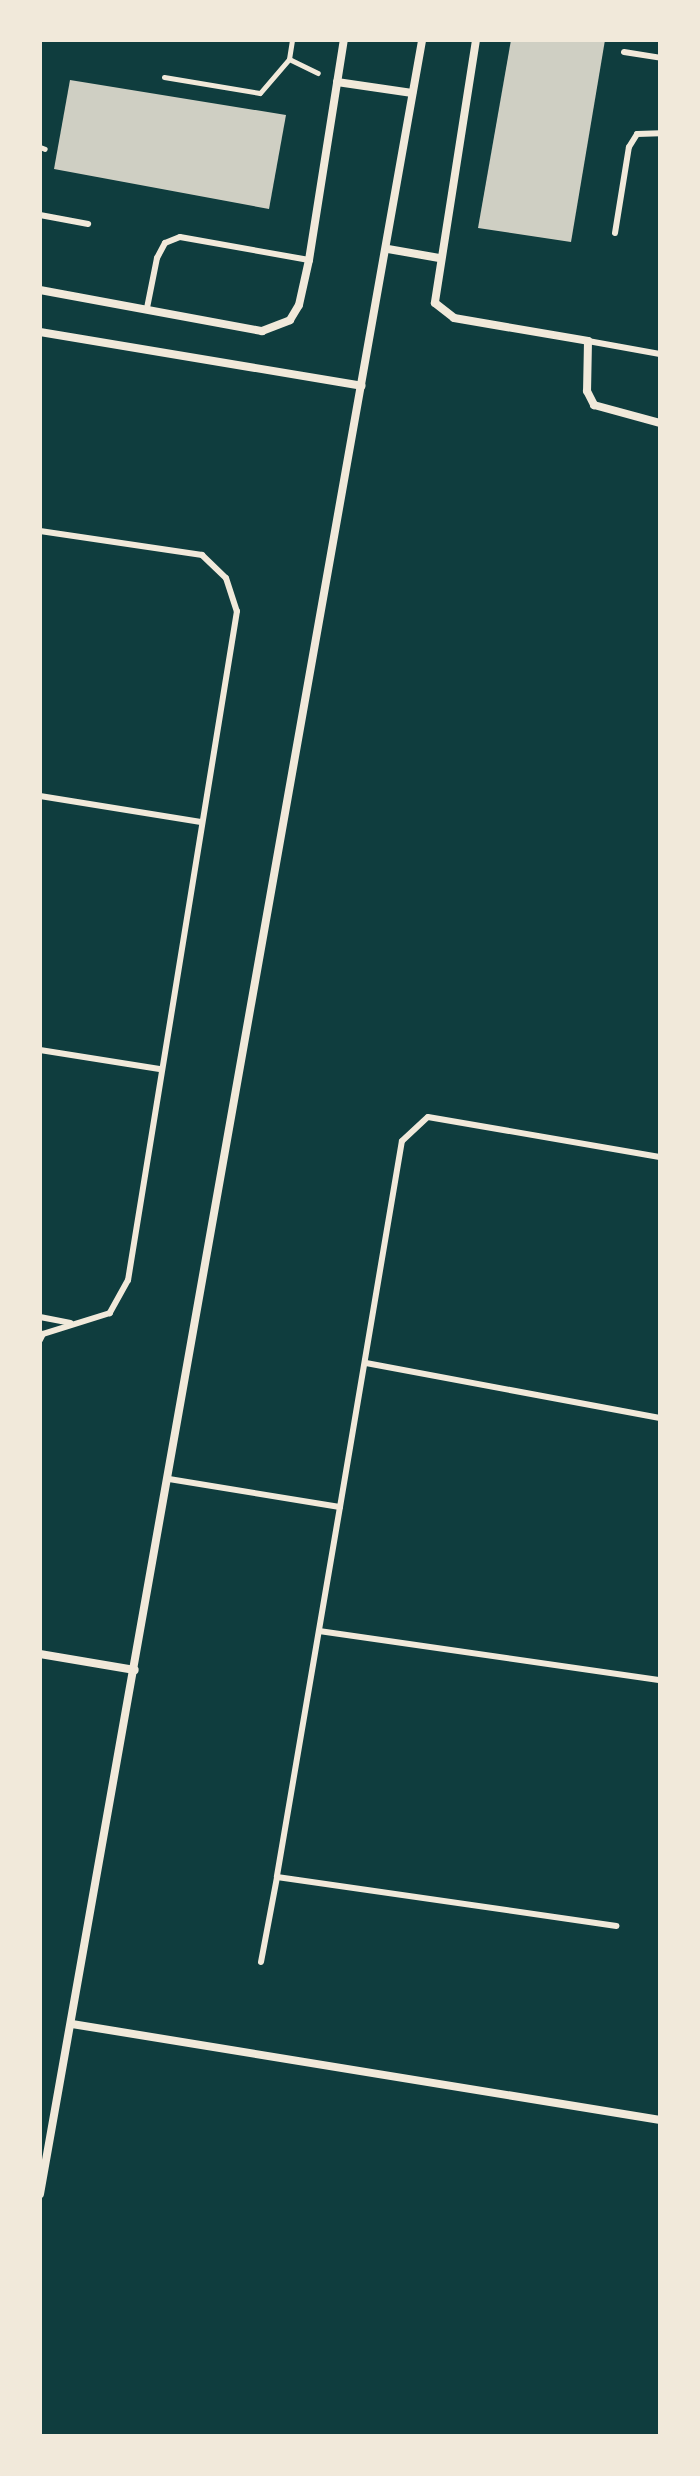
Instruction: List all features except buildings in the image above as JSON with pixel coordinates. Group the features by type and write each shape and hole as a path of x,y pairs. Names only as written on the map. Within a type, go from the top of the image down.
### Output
{"street":[{"path":"40,290 262,331 277,329 299,305 344,40"},
{"path":"40,2194 388,249 422,40"},
{"path":"476,40 433,290 442,312 588,341 587,391 594,405 660,423"},
{"path":"337,82 412,93"},
{"path":"388,249 439,258"},
{"path":"40,332 362,386"},
{"path":"40,1654 135,1670"},
{"path":"72,2024 660,2120"}],"lane":[{"path":"624,52 660,58"},
{"path":"615,233 629,147 637,134 660,133"},
{"path":"40,215 88,224"},
{"path":"147,308 157,258 165,243 180,237 309,260"},
{"path":"588,341 660,354"},
{"path":"40,531 202,555 226,578 237,611 128,1280 110,1313 73,1323 40,1340"},
{"path":"40,796 201,822"},
{"path":"40,1050 160,1069"},
{"path":"261,1962 402,1141 428,1117 660,1157"},
{"path":"40,1317 73,1323"},
{"path":"366,1363 660,1418"},
{"path":"169,1479 340,1507"},
{"path":"319,1631 660,1680"},
{"path":"277,1877 616,1926"}],"path":[{"path":"164,77 260,93 289,59 292,40"},
{"path":"289,59 337,82"}]}
